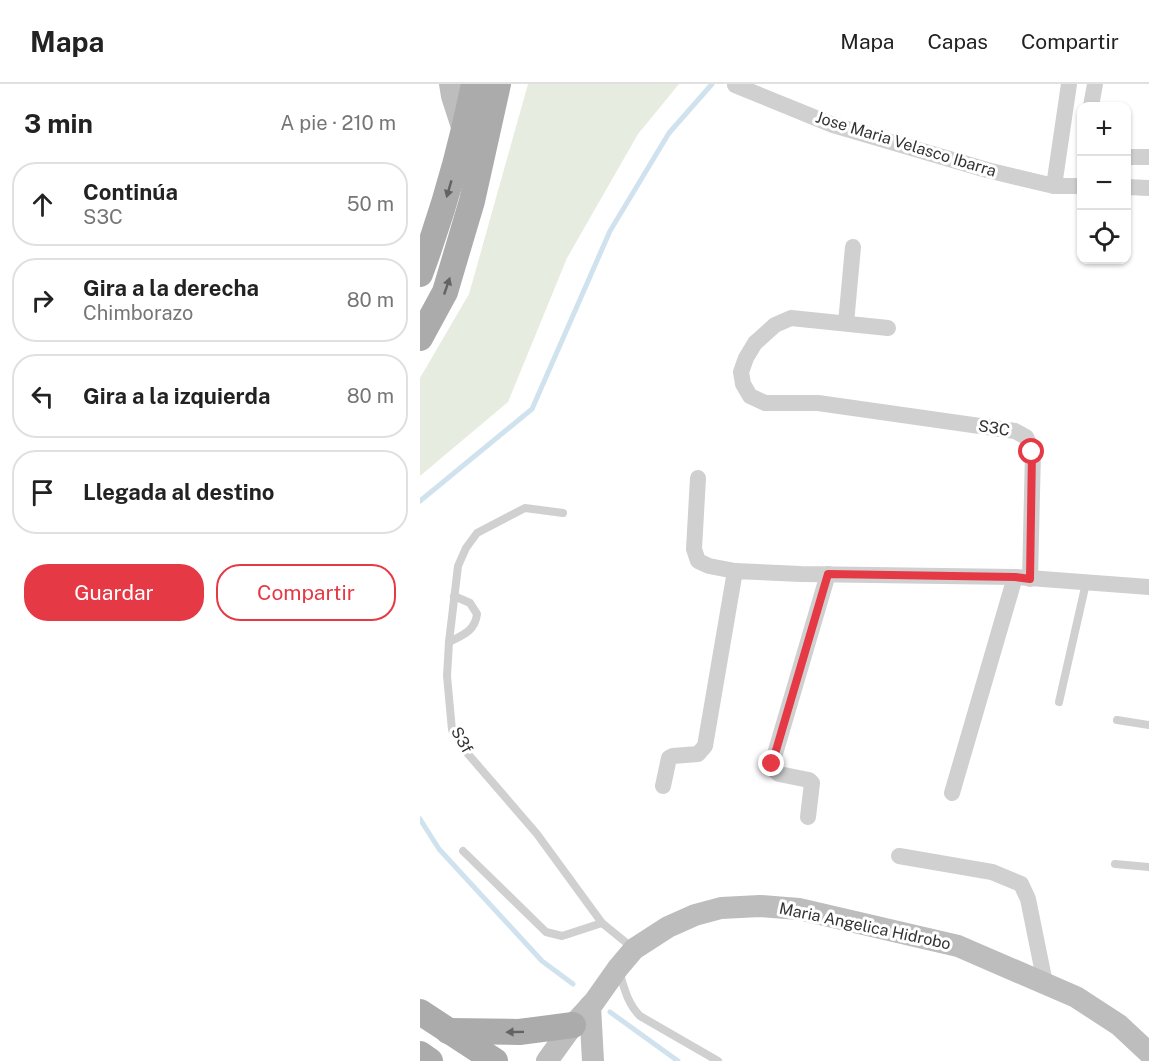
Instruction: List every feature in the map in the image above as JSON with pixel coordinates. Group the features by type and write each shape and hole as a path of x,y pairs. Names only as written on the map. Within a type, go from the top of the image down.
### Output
{"main road":[{"path":"420,274 440,220 464,133 474,84"},
{"path":"420,338 446,292 472,201 498,84"},
{"path":"420,1012 495,1061"},
{"path":"448,1031 519,1032 573,1025"},
{"path":"420,1054 430,1061"}],"street":[{"path":"450,84 464,133"},
{"path":"1054,186 1069,84"},
{"path":"1092,102 1095,84"},
{"name":"Jose Maria Velasco Ibarra","path":"735,85 833,125 987,170 1054,186 1077,186"},
{"path":"1131,157 1149,157"},
{"path":"1131,187 1149,188"},
{"path":"853,247 846,323 888,328"},
{"name":"S3C","path":"846,323 791,318 775,325 755,343 741,372 743,384 750,396 765,404 818,404 1015,431 1026,437 1032,452 1023,578 952,794"},
{"path":"698,478 694,549 698,561 709,566 735,571 1023,578 1149,587"},
{"path":"663,786 669,758 698,754 705,746 735,571"},
{"path":"808,817 812,783 809,780 779,774 773,769 772,764 828,574"},
{"path":"899,855 992,872 1021,884 1028,899 1045,983"},
{"name":"Maria Angelica Hidrobo","path":"547,1061 634,949 668,927 695,915 721,908 760,906 799,909 958,946 1076,997 1119,1025 1149,1053"},
{"path":"592,1004 593,1061"}],"lane":[{"name":"S3f","path":"563,513 525,508 477,533 466,548 458,566 449,642 447,676 452,730 468,754 537,834 603,923 634,949"},
{"path":"1059,702 1086,583"},
{"path":"449,642 472,628 477,614 470,603 454,596"},
{"path":"1117,720 1149,725"},
{"path":"463,851 546,933 562,936 603,923"},
{"path":"1115,864 1149,867"},
{"path":"617,969 628,1000 640,1016 718,1061"}],"shaded area":[{"path":"528,84 679,84 638,134 567,258 508,402 420,476 420,378 469,294"}],"waterway":[{"path":"420,501 532,409 610,231 669,133 712,84"},
{"path":"420,819 439,849 542,961 573,984"},
{"path":"610,1012 678,1061"}],"route":[{"path":"772,764 828,574 1030,579 1032,452"}]}
